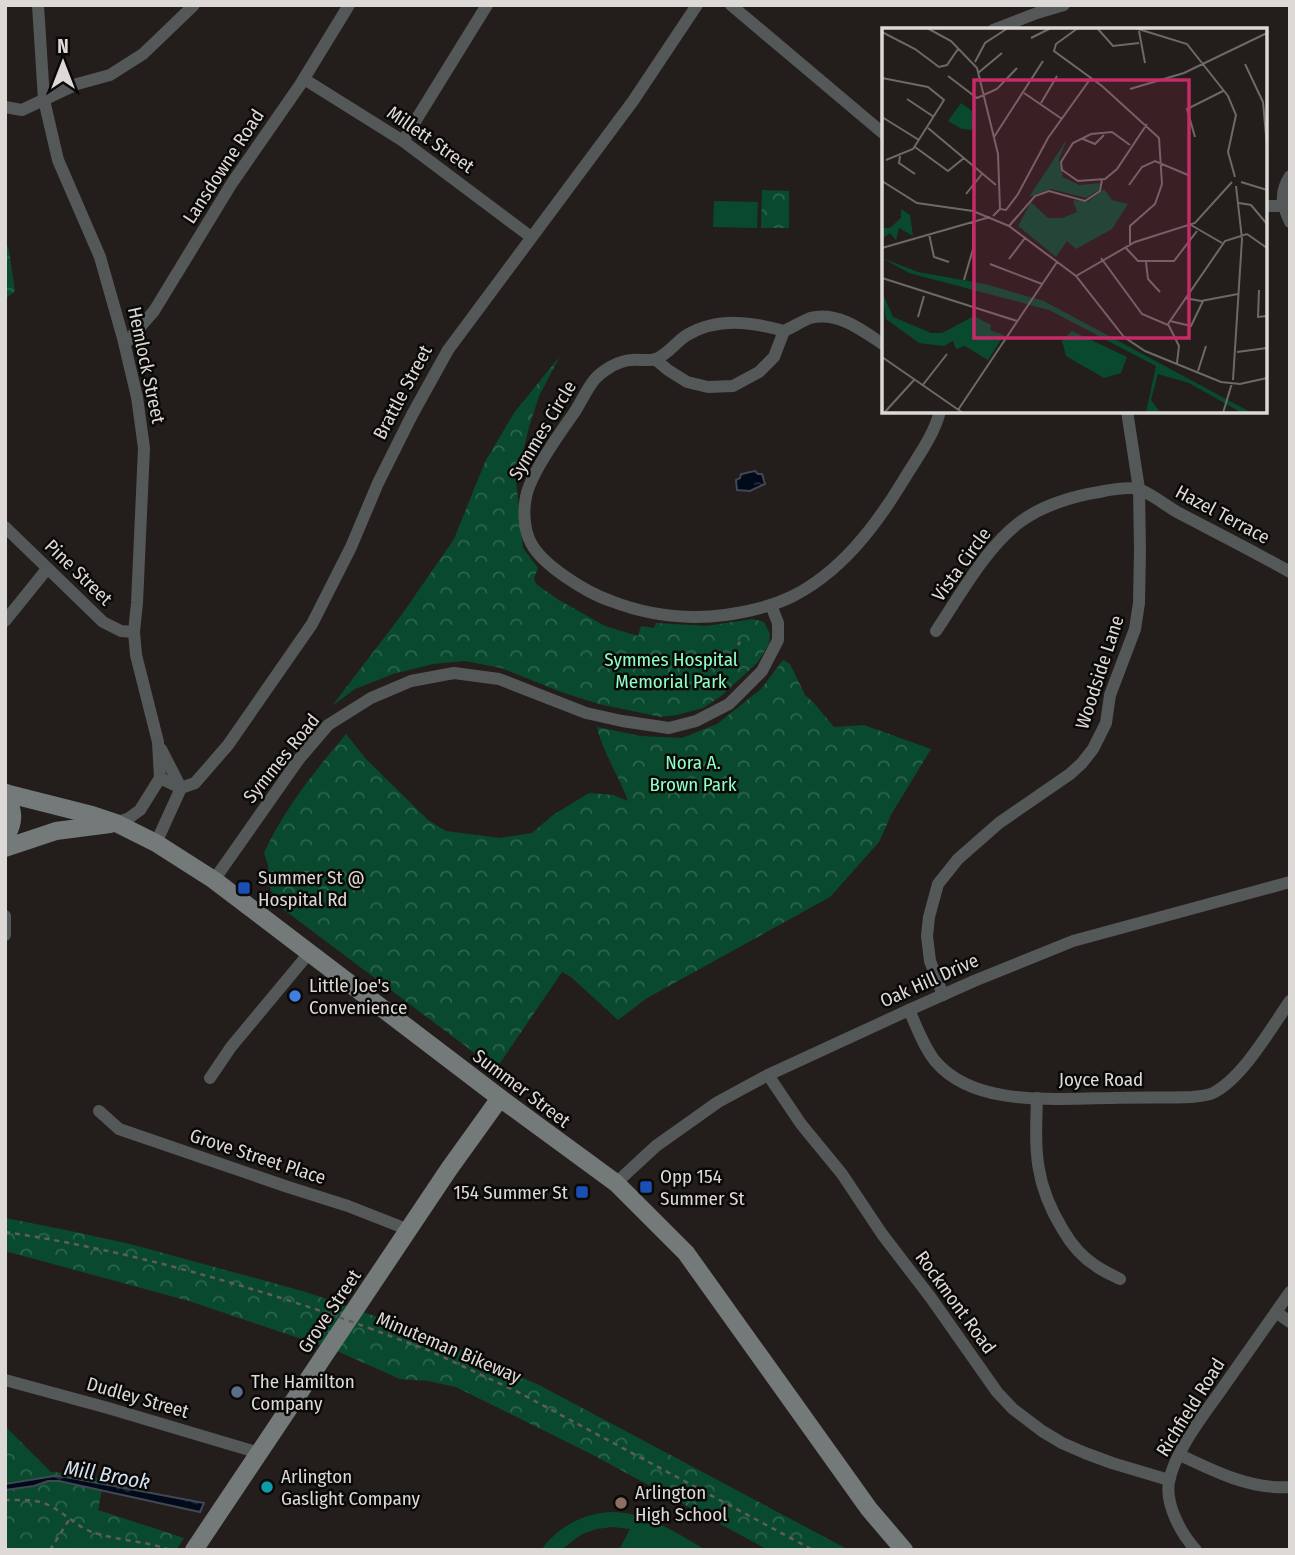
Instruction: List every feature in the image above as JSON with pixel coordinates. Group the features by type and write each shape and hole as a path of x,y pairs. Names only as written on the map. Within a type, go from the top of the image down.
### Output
{"main road":[{"name":"Summer Street","path":"5,793 116,823 214,880 500,1098 616,1182 686,1253 869,1508 904,1550"},
{"name":"Summer Street","path":"5,793 13,815 5,838"},
{"path":"5,848 55,831 116,823"},
{"name":"Grove Street","path":"194,1550 449,1169 500,1098"}],"street":[{"name":"Hemlock Street","path":"38,5 44,100 58,160 100,257 137,397 144,448 134,632 136,655 158,743 160,778"},
{"path":"5,107 22,110 77,84 110,75 143,54 194,5"},
{"name":"Lansdowne Road","path":"125,344 154,311 232,183 304,79 349,5"},
{"path":"403,141 487,5"},
{"name":"Brattle Street","path":"181,788 195,783 228,745 312,624 390,461 448,350 633,101 697,5"},
{"path":"731,5 882,132"},
{"path":"998,28 1064,5"},
{"name":"Millett Street","path":"304,79 403,141 531,237"},
{"path":"1290,176 1282,191 1283,206 1290,222"},
{"path":"1267,206 1283,206"},
{"path":"784,331 774,357 759,372 733,386 708,387 687,382 656,360 688,335 733,322 784,331 811,318 832,317 856,326 882,344"},
{"name":"Symmes Circle","path":"656,360 631,360 612,366 596,378 539,468 526,495 525,522 530,541 539,556 570,579 597,596 630,608 669,616 704,617 744,612 771,605 791,597 838,564 865,536 891,501 936,426 939,413"},
{"name":"Woodside Lane","path":"943,995 930,961 927,936 929,917 939,884 958,859 987,833 1082,763 1104,728 1110,695 1138,615 1139,489 1127,413"},
{"name":"Hazel Terrace","path":"1139,489 1290,572"},
{"name":"Vista Circle","path":"936,631 999,541 1022,521 1041,510 1079,496 1111,490 1139,489"},
{"name":"Pine Street","path":"5,527 103,622 121,631 134,632"},
{"path":"5,621 47,569"},
{"name":"Symmes Road","path":"214,880 299,760 328,725 371,698 411,681 454,673 499,679 586,713 669,728 696,721 729,704 762,671 778,640 778,623 771,605"},
{"name":"Hemlock Street","path":"158,743 181,788"},
{"path":"116,823 141,810 160,778 181,788 156,844"},
{"name":"Oak Hill Drive","path":"616,1182 666,1139 718,1102 768,1075 909,1010 1073,941 1290,882"},
{"path":"5,916 5,935"},
{"path":"210,1078 231,1047 310,952"},
{"name":"Joyce Road","path":"909,1010 937,1063 949,1074 989,1092 1037,1098 1192,1097 1209,1094 1230,1082 1290,1001"},
{"name":"Rockmont Road","path":"768,1075 997,1392 1013,1409 1042,1431 1085,1453 1170,1480"},
{"path":"1037,1098 1037,1161 1040,1181 1048,1203 1069,1239 1082,1254 1096,1266 1120,1279"},
{"name":"Grove Street Place","path":"99,1111 119,1129 348,1206 409,1230"},
{"name":"Richfield Road","path":"1196,1550 1176,1521 1170,1496 1170,1480 1198,1423 1290,1292"},
{"path":"1276,1312 1290,1322"},
{"name":"Dudley Street","path":"5,1380 259,1453"},
{"path":"1180,1455 1245,1481 1290,1487"}],"path":[{"name":"Minuteman Bikeway","path":"5,1232 96,1247 215,1277 430,1350 517,1392 813,1550"},
{"path":"5,1500 44,1503 92,1532 170,1550"},
{"path":"50,1550 69,1520"}],"green space":[{"path":"762,190 789,191 789,228 761,228"},
{"path":"714,201 758,202 757,228 713,227"},
{"path":"5,240 15,291 5,299"},
{"name":"Symmes Hospital Memorial Park","path":"560,356 539,396 516,481 523,548 538,568 534,578 536,584 605,626 638,636 641,626 654,628 656,623 706,626 753,619 764,622 770,634 769,644 757,663 721,696 703,708 661,717 599,704 501,668 465,661 433,664 393,674 355,689 332,706 403,613 454,539 485,462 514,413"},
{"name":"Nora A. Brown Park","path":"783,660 790,664 805,695 834,727 864,725 931,749 892,813 879,842 830,897 647,998 618,1020 562,972 496,1069 279,906 268,884 268,865 264,853 272,837 301,791 346,734 366,759 428,820 446,831 500,838 532,833 553,815 589,793 613,795 628,801 597,727 641,736 682,738 717,724 761,689"},
{"path":"5,1218 130,1244 306,1292 426,1334 539,1385 849,1550 768,1550 595,1456 456,1387 400,1379 337,1351 189,1301 5,1251"},
{"path":"5,1426 51,1472 104,1479 98,1510 184,1538 176,1550 5,1550"},
{"path":"611,1512 649,1520 706,1550 619,1550 630,1529 612,1527 582,1534 561,1550 541,1550 555,1534 572,1523 590,1515"}],"water":[{"path":"755,471 762,474 765,484 750,491 737,490 736,480 741,474"},
{"path":"54,1476 204,1503 200,1512 59,1481 5,1490 5,1484"}],"place":[{"name":"Summer St @ Hospital Rd","path":"244,888"},
{"name":"Little Joe's Convenience","path":"295,996"},
{"name":"Opp 154 Summer St","path":"646,1187"},
{"name":"154 Summer St","path":"582,1192"},
{"name":"The Hamilton Company","path":"237,1392"},
{"name":"Arlington Gaslight Company","path":"267,1487"},
{"name":"Arlington High School","path":"621,1503"}],"water label":[{"name":"Mill Brook","path":"107,1475"}]}
